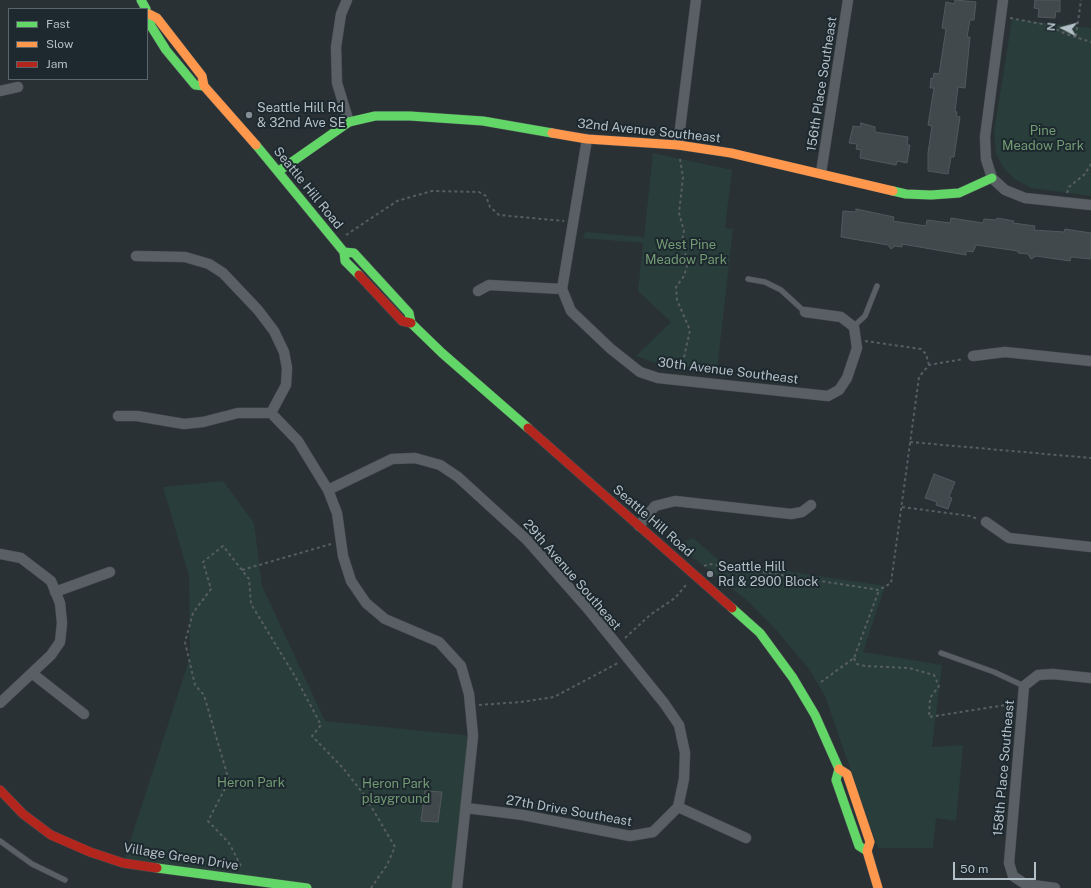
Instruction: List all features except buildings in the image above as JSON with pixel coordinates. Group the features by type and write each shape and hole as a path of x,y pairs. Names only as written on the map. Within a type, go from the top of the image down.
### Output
{"main road":[{"name":"Seattle Hill Road","path":"148,15 151,26 166,50 195,85 204,86 279,171 344,252 345,261 402,321 411,323 442,353 760,633 793,678 815,715 839,769 836,780 859,846 867,851 878,888"},
{"name":"32nd Avenue Southeast","path":"279,171 349,122 375,116 403,116 483,121 587,138 678,145 731,153 906,194 930,195 959,193 992,178"},
{"name":"Village Green Drive","path":"0,790 23,814 51,835 90,852 123,863 307,888"}],"street":[{"path":"346,0 341,14 336,47 337,83 349,122"},
{"path":"678,145 696,0"},
{"name":"156th Place Southeast","path":"821,173 848,0"},
{"path":"1003,0 985,137 986,159 992,178 1005,190 1025,198 1091,205"},
{"path":"0,91 18,87"},
{"path":"478,291 489,285 562,290 587,138"},
{"path":"136,256 185,257 209,264 224,273 258,310 274,331 284,352 287,368 286,385 271,413"},
{"name":"30th Avenue Southeast","path":"562,290 571,311 611,349 640,372 658,378 828,396 839,390 847,378 857,348 856,341"},
{"path":"805,312 841,317 854,326 856,341"},
{"path":"973,356 1005,352 1091,361"},
{"path":"118,416 137,416 184,424 203,422 238,413 271,413 298,441 328,490 337,513 343,556 351,581 366,603 385,619 439,642 461,666 470,705 473,736 457,888"},
{"name":"29th Avenue Southeast","path":"328,490 392,459 415,458 440,465 458,477 527,540 627,657 664,703 679,725 685,753 684,779 678,807"},
{"path":"639,526 655,506 675,501 791,514 802,512 811,505"},
{"path":"986,522 1009,538 1091,548"},
{"path":"0,554 21,558 35,567 51,581 60,603 62,622 60,642 51,656 0,703"},
{"path":"55,592 110,572"},
{"path":"33,674 84,714"},
{"path":"1024,686 1038,675 1053,674 1091,678"},
{"name":"158th Place Southeast","path":"1024,686 1009,863 1013,876 1025,884 1055,888"},
{"path":"678,807 746,838"},
{"name":"27th Drive Southeast","path":"466,808 523,815 630,836 653,832 678,807"}],"lane":[{"path":"748,279 765,282 781,290 805,312"},
{"path":"854,326 865,316 877,286"},
{"path":"941,653 994,672 1024,686"},
{"path":"0,841 32,864 65,880"}],"path":[{"path":"1076,36 1081,0"},
{"path":"1001,17 1047,25 1066,34 1091,42"},
{"path":"678,145 684,177 679,213 684,232 682,242 688,263 684,276 676,287 677,300 690,330 680,380"},
{"path":"1065,202 1069,187 1086,174 1091,164"},
{"path":"346,235 397,201 432,191 479,192 486,196 490,207 498,215 573,222"},
{"path":"856,341 874,341 920,349 926,354 929,364"},
{"path":"701,567 709,564 879,590 891,583 919,377 929,364 953,362 973,356"},
{"path":"910,442 1091,458"},
{"path":"902,507 970,516 986,522"},
{"path":"242,570 341,541"},
{"path":"249,881 229,843 208,820 229,781 204,695 195,685 186,642 193,613 211,589 203,562 223,546 249,579 251,604 296,678 321,725 312,736 343,768 365,796 395,847 387,865 371,888"},
{"path":"617,645 650,616 675,598 686,585"},
{"path":"821,682 854,658 879,590"},
{"path":"470,705 521,702 554,697 627,657"},
{"path":"854,658 857,664 865,666 909,668 934,675 939,686 930,698 929,717 1023,703"}],"green space":[{"name":"Pine Meadow Park","path":"1012,19 1091,28 1091,196 1031,188 1016,180 1005,170 996,154 994,132"},
{"name":"West Pine Meadow Park","path":"653,153 732,170 725,228 733,229 717,370 658,364 636,356 671,322 638,291 643,243 583,238 585,232 644,237"},
{"name":"Heron Park","path":"223,481 254,523 262,586 325,721 473,736 457,888 307,888 123,863 190,657 189,576 163,487"},
{"path":"693,538 720,561 885,586 863,652 942,665 932,747 963,745 956,821 936,818 933,848 878,848 825,696 809,669 777,631 749,602 677,545"}],"traffic: fast":[{"path":"141,0 145,8"},
{"path":"149,16 151,26 166,50 195,85 204,86"},
{"path":"279,171 349,122 375,116 410,116 483,121 552,133"},
{"path":"256,145 344,252 345,261 359,275"},
{"path":"893,191 906,194 931,195 959,193 992,178"},
{"path":"344,252 354,253 409,313 411,323 442,353 528,428"},
{"path":"732,608 760,633 793,678 815,715 839,769 836,780 859,846 867,851"},
{"path":"157,868 307,888"}],"traffic: slow":[{"path":"149,14 157,18 202,76 204,86 256,145"},
{"path":"552,133 587,139 678,145 731,153 893,191"},
{"path":"839,769 847,774 870,842 867,851 878,888"}],"traffic: jam":[{"path":"359,275 402,321 411,323"},
{"path":"528,428 732,608"},
{"path":"0,790 23,814 51,835 90,852 123,863 157,868"}],"place":[{"name":"Seattle Hill Rd & 32nd Ave SE","path":"249,115"},
{"name":"Seattle Hill Rd & 2900 Block","path":"710,574"}],"park label":[{"name":"Heron Park playground","path":"396,792"}]}
